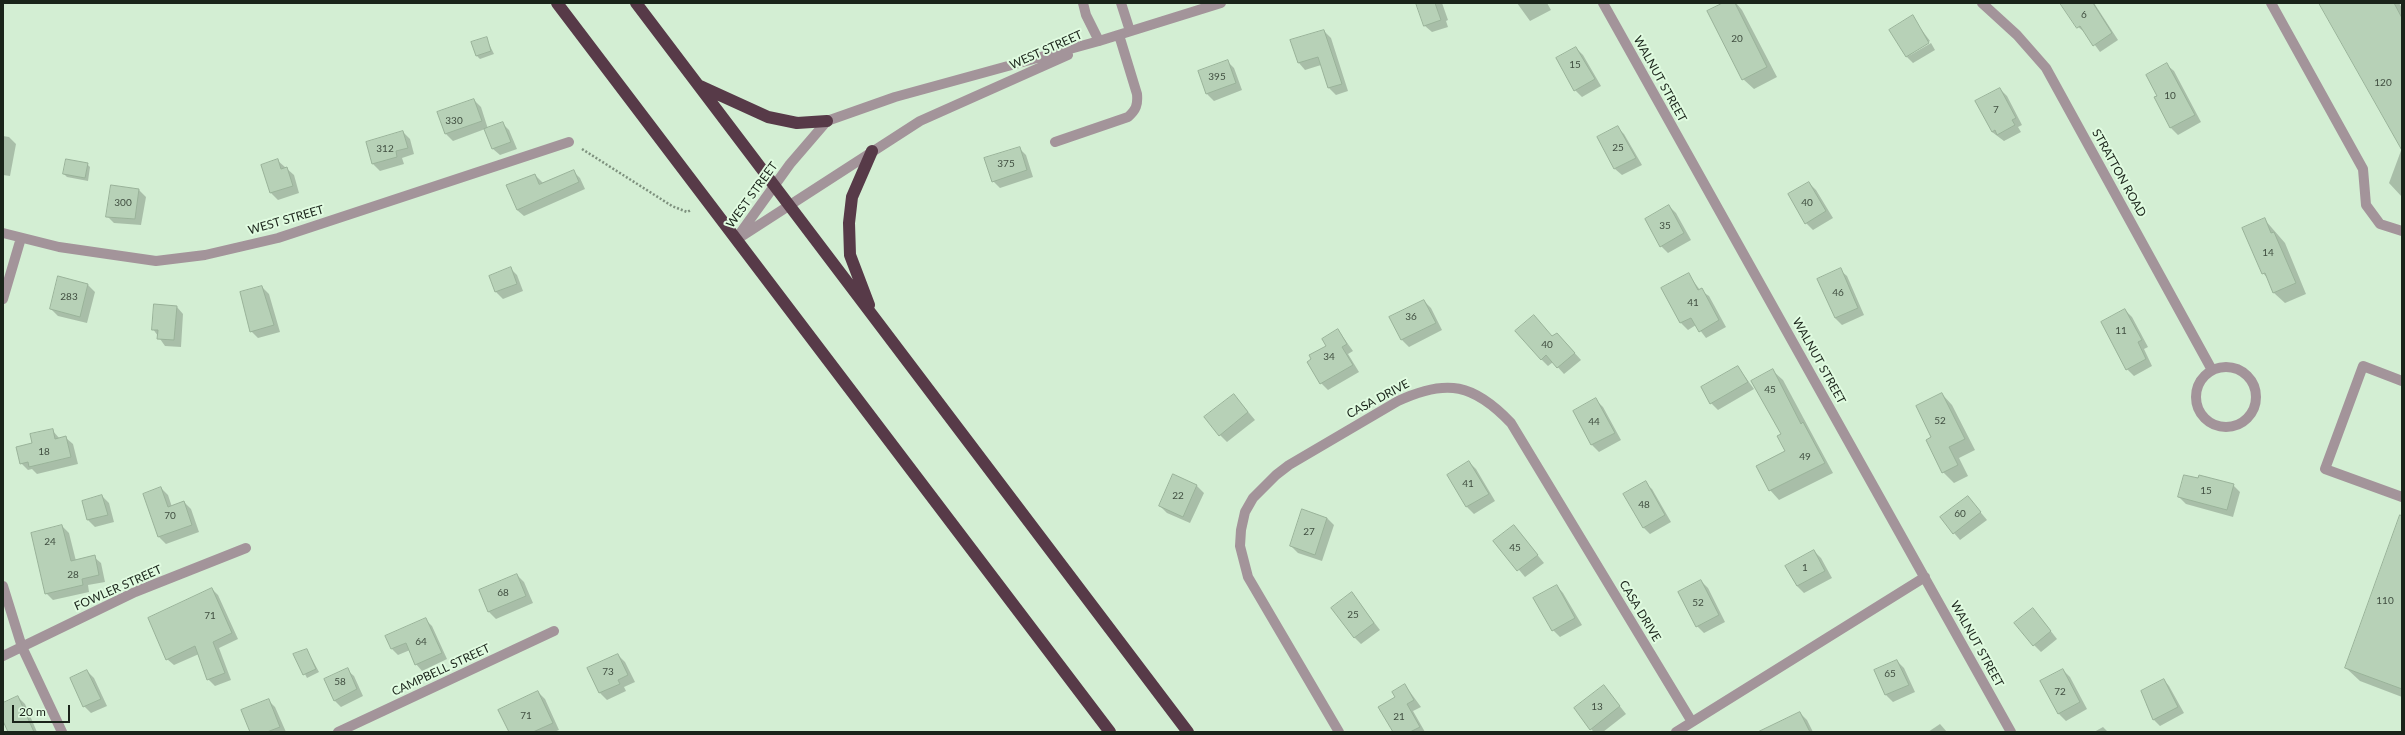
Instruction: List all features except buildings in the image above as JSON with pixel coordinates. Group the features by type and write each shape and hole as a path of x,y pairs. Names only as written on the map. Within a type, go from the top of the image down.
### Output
{"highway":[{"path":"557,3 1110,732"},
{"path":"636,3 1188,732"},
{"path":"698,85 768,117 797,123 827,121"},
{"path":"872,151 852,197 849,223 850,255 875,319"}],"street":[{"path":"1083,3 1086,15 1099,41"},
{"path":"1121,3 1130,31"},
{"name":"WEST STREET","path":"736,239 775,187 790,164 827,121 895,97 1120,35 1220,3"},
{"name":"WALNUT STREET","path":"1603,3 2011,732"},
{"name":"STRATTON ROAD","path":"1982,3 2017,35 2046,68 2212,370"},
{"path":"2271,3 2363,169 2366,205 2380,224 2402,231"},
{"path":"1055,142 1128,116 1134,111 1138,104 1137,94 1120,35"},
{"name":"WEST STREET","path":"736,239 920,121 1099,41"},
{"name":"WEST STREET","path":"3,233 59,247 156,261 205,255 278,238 569,142"},
{"path":"3,299 21,238"},
{"path":"2402,381 2363,366 2325,469 2402,497"},
{"path":"2230,367 2247,375 2253,382 2256,391 2254,410 2240,424 2230,427 2219,426 2210,422 2202,415 2197,406 2196,396 2198,385 2203,376 2212,370 2230,367"},
{"name":"CASA DRIVE","path":"1339,732 1248,577 1240,546 1245,512 1253,498 1263,486 1289,465 1416,392 1450,387 1479,395 1511,423 1692,722"},
{"name":"FOWLER STREET","path":"3,656 136,592 246,548"},
{"path":"1676,732 1924,577"},
{"path":"3,586 22,647 62,732"},
{"name":"CAMPBELL STREET","path":"338,732 554,631"}],"path":[{"path":"569,142 672,206 687,212 691,210"}]}
